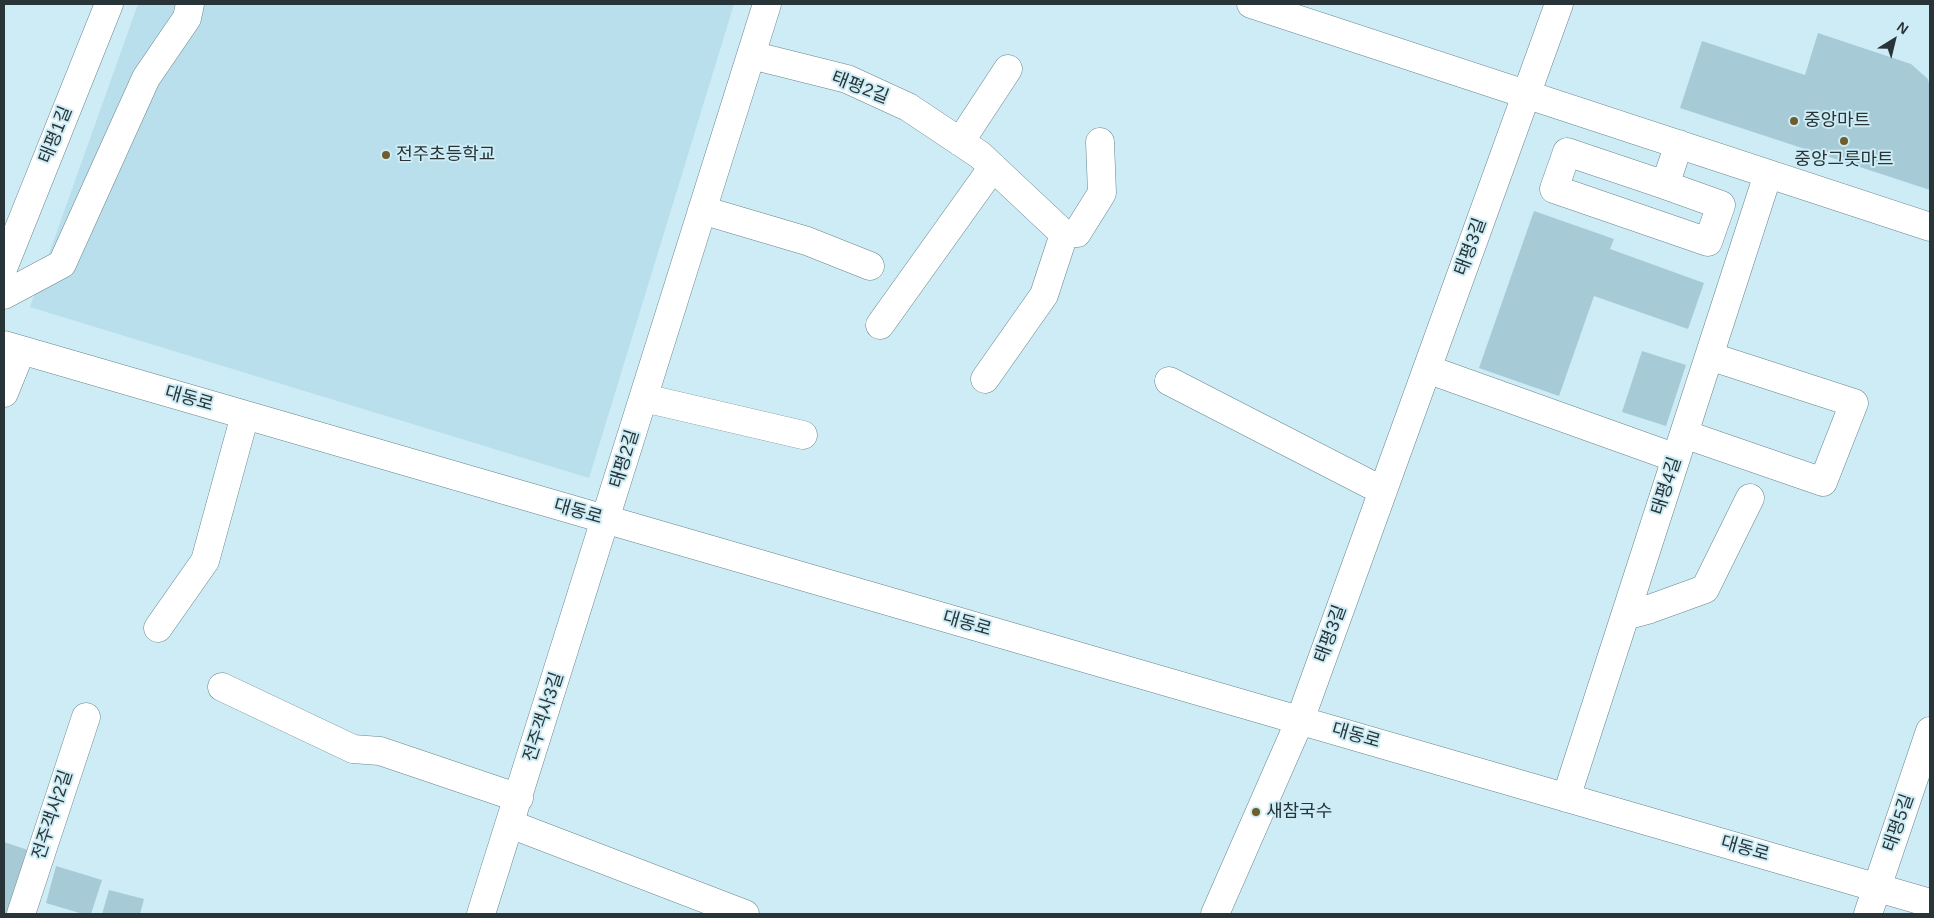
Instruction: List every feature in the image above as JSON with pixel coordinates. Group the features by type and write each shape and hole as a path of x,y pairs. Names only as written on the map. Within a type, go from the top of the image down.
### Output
{"street":[{"path":"4,295 62,264 146,78 187,18 190,4"},
{"name":"태평2길","path":"606,520 767,4"},
{"path":"1251,4 1930,227"},
{"name":"태평3길","path":"1215,914 1300,720 1559,4"},
{"name":"태평1길","path":"4,266 100,8"},
{"name":"태평2길","path":"751,54 847,80 908,107 980,155 1064,234"},
{"path":"960,142 1008,68"},
{"path":"985,379 1044,295 1064,234 1077,233 1102,193 1100,142"},
{"path":"1665,185 1678,144"},
{"path":"1567,152 1665,185 1720,205 1708,242 1554,189 1567,152"},
{"path":"880,325 993,167"},
{"name":"태평4길","path":"1566,798 1768,174"},
{"path":"702,210 807,241 870,266"},
{"path":"4,393 12,348"},
{"name":"대동로","path":"12,348 1930,903"},
{"path":"1427,369 1680,446 1823,482 1854,403 1709,356"},
{"path":"1168,381 1383,491"},
{"path":"644,398 803,436"},
{"path":"158,628 205,561 246,415"},
{"path":"1625,616 1705,589 1750,498"},
{"name":"전주객사3길","path":"482,914 606,520"},
{"path":"222,687 353,749 380,751 519,798"},
{"name":"전주객사2길","path":"21,914 86,717"},
{"name":"태평5길","path":"1868,914 1930,731"},
{"path":"510,824 694,905 745,914"}],"shaded area":[{"name":"전주초등학교","path":"138,4 734,4 589,478 30,307"}],"building":[{"path":"1818,33 1911,64 1928,79 1930,89 1930,190 1680,108 1702,41 1805,75"},
{"path":"1534,211 1614,239 1610,249 1704,283 1688,329 1594,296 1559,396 1479,368"},
{"path":"1642,351 1686,365 1666,426 1622,412"},
{"path":"4,842 31,851 8,914 4,913"},
{"path":"56,866 102,880 91,914 83,914 46,903"},
{"path":"109,890 144,899 140,914 102,914"}],"place":[{"name":"중앙마트","path":"1794,121"},
{"name":"중앙그릇마트","path":"1844,141"},
{"name":"전주초등학교","path":"386,155"},
{"name":"새참국수","path":"1256,812"}]}
